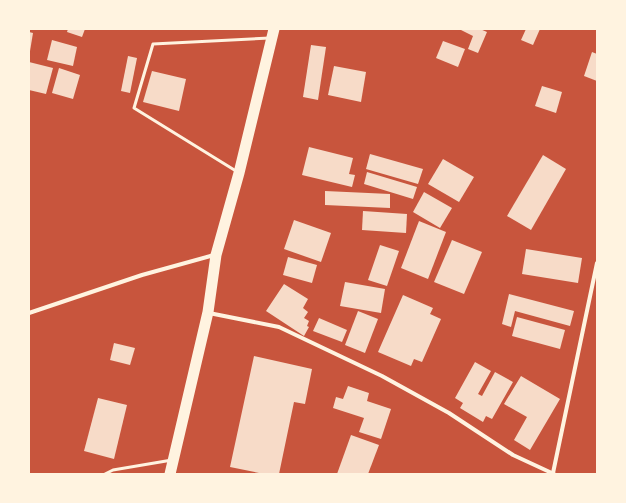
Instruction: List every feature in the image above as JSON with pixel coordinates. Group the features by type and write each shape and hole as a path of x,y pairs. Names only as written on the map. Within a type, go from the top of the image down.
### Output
{"highway":[{"path":"170,474 208,312 216,255 240,173 272,33"}],"street":[{"path":"29,313 142,275 216,255"},
{"path":"208,312 243,318 286,331 382,376 449,412 514,455 553,473 597,263"}],"lane":[{"path":"240,173 134,108 153,44 272,33"},
{"path":"105,474 113,470 173,459"}],"building":[{"path":"68,29 85,29 82,37 67,32"},
{"path":"459,29 480,29 487,32 478,53 468,49 473,36"},
{"path":"526,29 540,29 533,45 521,40"},
{"path":"29,32 33,33 30,51 29,51"},
{"path":"52,40 77,47 73,66 47,60"},
{"path":"443,41 465,49 458,67 436,58"},
{"path":"311,45 326,47 318,100 303,97"},
{"path":"592,52 597,54 597,81 584,76"},
{"path":"128,56 137,58 130,93 121,91"},
{"path":"29,62 53,68 46,94 29,90"},
{"path":"334,66 366,72 361,102 328,95"},
{"path":"59,68 80,75 73,99 52,93"},
{"path":"152,71 186,79 179,111 143,102"},
{"path":"542,86 562,92 556,113 535,106"},
{"path":"309,147 353,158 349,174 355,175 352,187 302,175"},
{"path":"370,154 423,169 418,184 366,169"},
{"path":"543,155 566,169 531,230 507,216"},
{"path":"443,159 474,177 459,202 428,184"},
{"path":"367,172 417,187 413,199 364,184"},
{"path":"325,191 390,194 390,208 325,205"},
{"path":"424,192 452,208 440,228 413,212"},
{"path":"363,211 407,214 406,233 362,230"},
{"path":"294,220 331,233 321,262 284,249"},
{"path":"419,221 446,232 428,279 401,268"},
{"path":"452,240 482,252 464,294 434,282"},
{"path":"380,245 399,251 387,286 368,280"},
{"path":"526,249 582,258 578,283 522,274"},
{"path":"288,257 317,265 312,283 283,275"},
{"path":"345,282 385,289 381,313 340,306"},
{"path":"284,284 308,299 303,308 308,312 304,318 309,321 307,326 309,327 304,336 266,311"},
{"path":"509,294 574,311 570,326 515,311 511,327 502,324"},
{"path":"403,295 433,308 430,314 441,319 422,362 414,359 411,366 378,352"},
{"path":"358,311 378,319 365,353 345,345"},
{"path":"517,317 565,330 560,349 512,336"},
{"path":"319,318 347,330 342,342 313,331"},
{"path":"114,343 135,348 130,365 110,360"},
{"path":"254,356 312,369 305,404 294,402 279,474 264,474 230,467"},
{"path":"475,362 491,371 478,394 482,396 495,372 513,382 492,419 486,416 483,422 460,408 463,403 455,398"},
{"path":"521,376 560,399 530,450 514,440 527,417 504,404"},
{"path":"348,386 369,393 367,401 391,409 381,439 359,432 364,418 333,408 336,397 343,399"},
{"path":"98,398 127,405 114,459 84,451"},
{"path":"351,435 379,445 368,474 337,474"}]}
